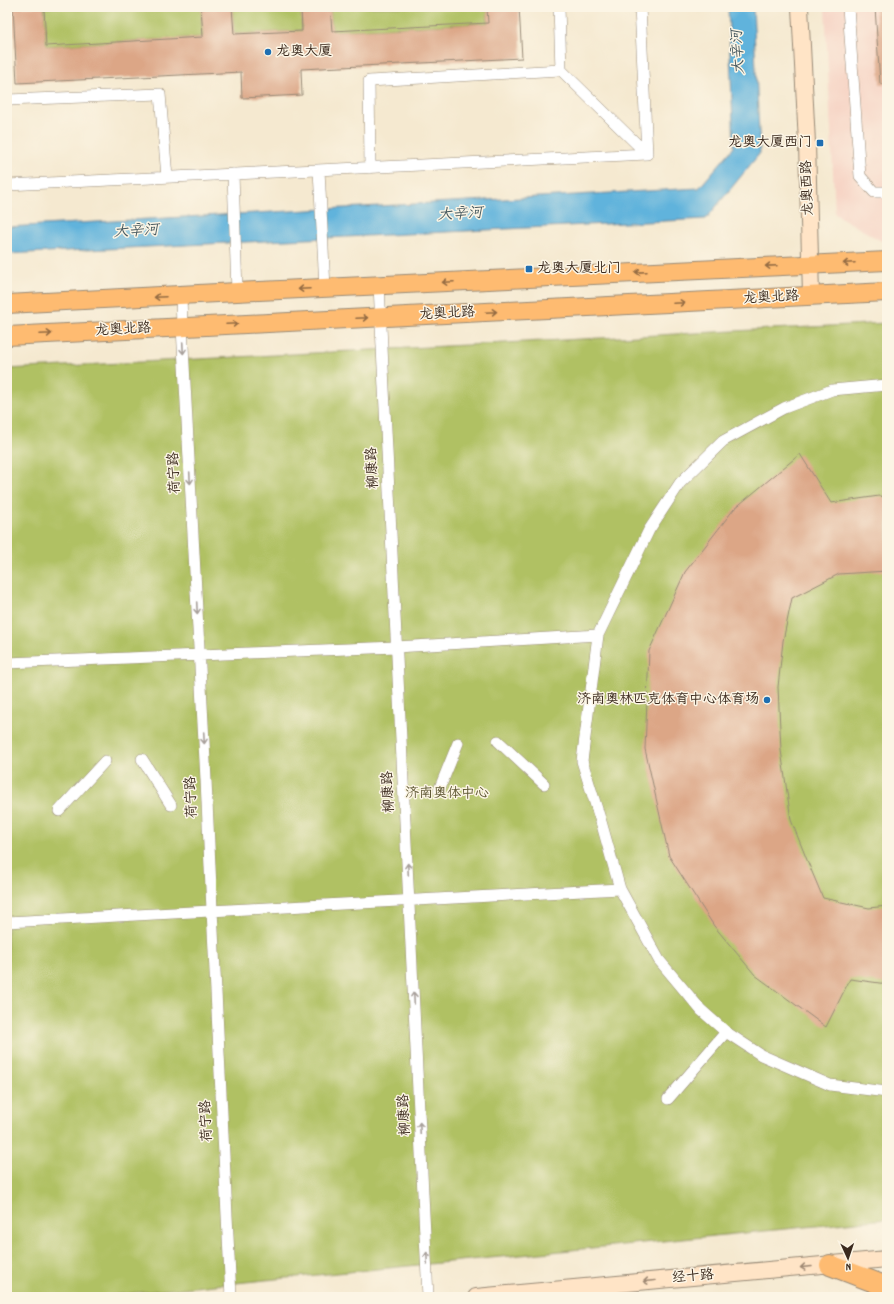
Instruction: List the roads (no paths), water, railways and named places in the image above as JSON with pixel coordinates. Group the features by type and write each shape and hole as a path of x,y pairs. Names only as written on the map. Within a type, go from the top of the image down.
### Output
{"highway":[{"path":"830,1265 887,1287"},
{"path":"877,1297 887,1296"}],"main road":[{"name":"龙奥西路","path":"800,7 807,143 812,296"},
{"path":"7,304 887,260"},
{"name":"龙奥北路","path":"7,336 887,292"},
{"name":"经十路","path":"476,1297 887,1259"}],"street":[{"path":"558,7 561,70 647,154"},
{"path":"640,7 647,154"},
{"path":"848,7 860,176 874,192 887,192"},
{"path":"370,168 369,81 561,70"},
{"path":"7,100 160,94 167,177"},
{"path":"7,185 647,154"},
{"path":"319,170 325,288"},
{"path":"233,174 237,292"},
{"name":"柳康路","path":"379,285 428,1297"},
{"name":"荷宁路","path":"181,296 231,1297"},
{"path":"887,385 832,390 784,408 723,441 680,483 649,530 598,635 582,761 620,889 659,960 701,1010 726,1032 761,1055 830,1085 887,1092"},
{"path":"7,663 396,647 598,635"},
{"path":"499,742 544,784"},
{"path":"439,790 458,744"},
{"path":"143,761 171,805"},
{"path":"59,811 102,764"},
{"path":"7,922 620,889"},
{"path":"668,1099 726,1032"}],"water":[{"name":"大辛河","path":"728,7 753,7 760,153 706,219 7,254 7,227 699,188 734,147"}],"place":[{"name":"龙奥大厦","path":"268,52"},
{"name":"龙奥大厦西门","path":"820,143"},
{"name":"龙奥大厦北门","path":"529,269"},
{"name":"济南奥林匹克体育中心体育场","path":"767,700"}],"park label":[{"name":"济南奥体中心","path":"447,794"}]}
